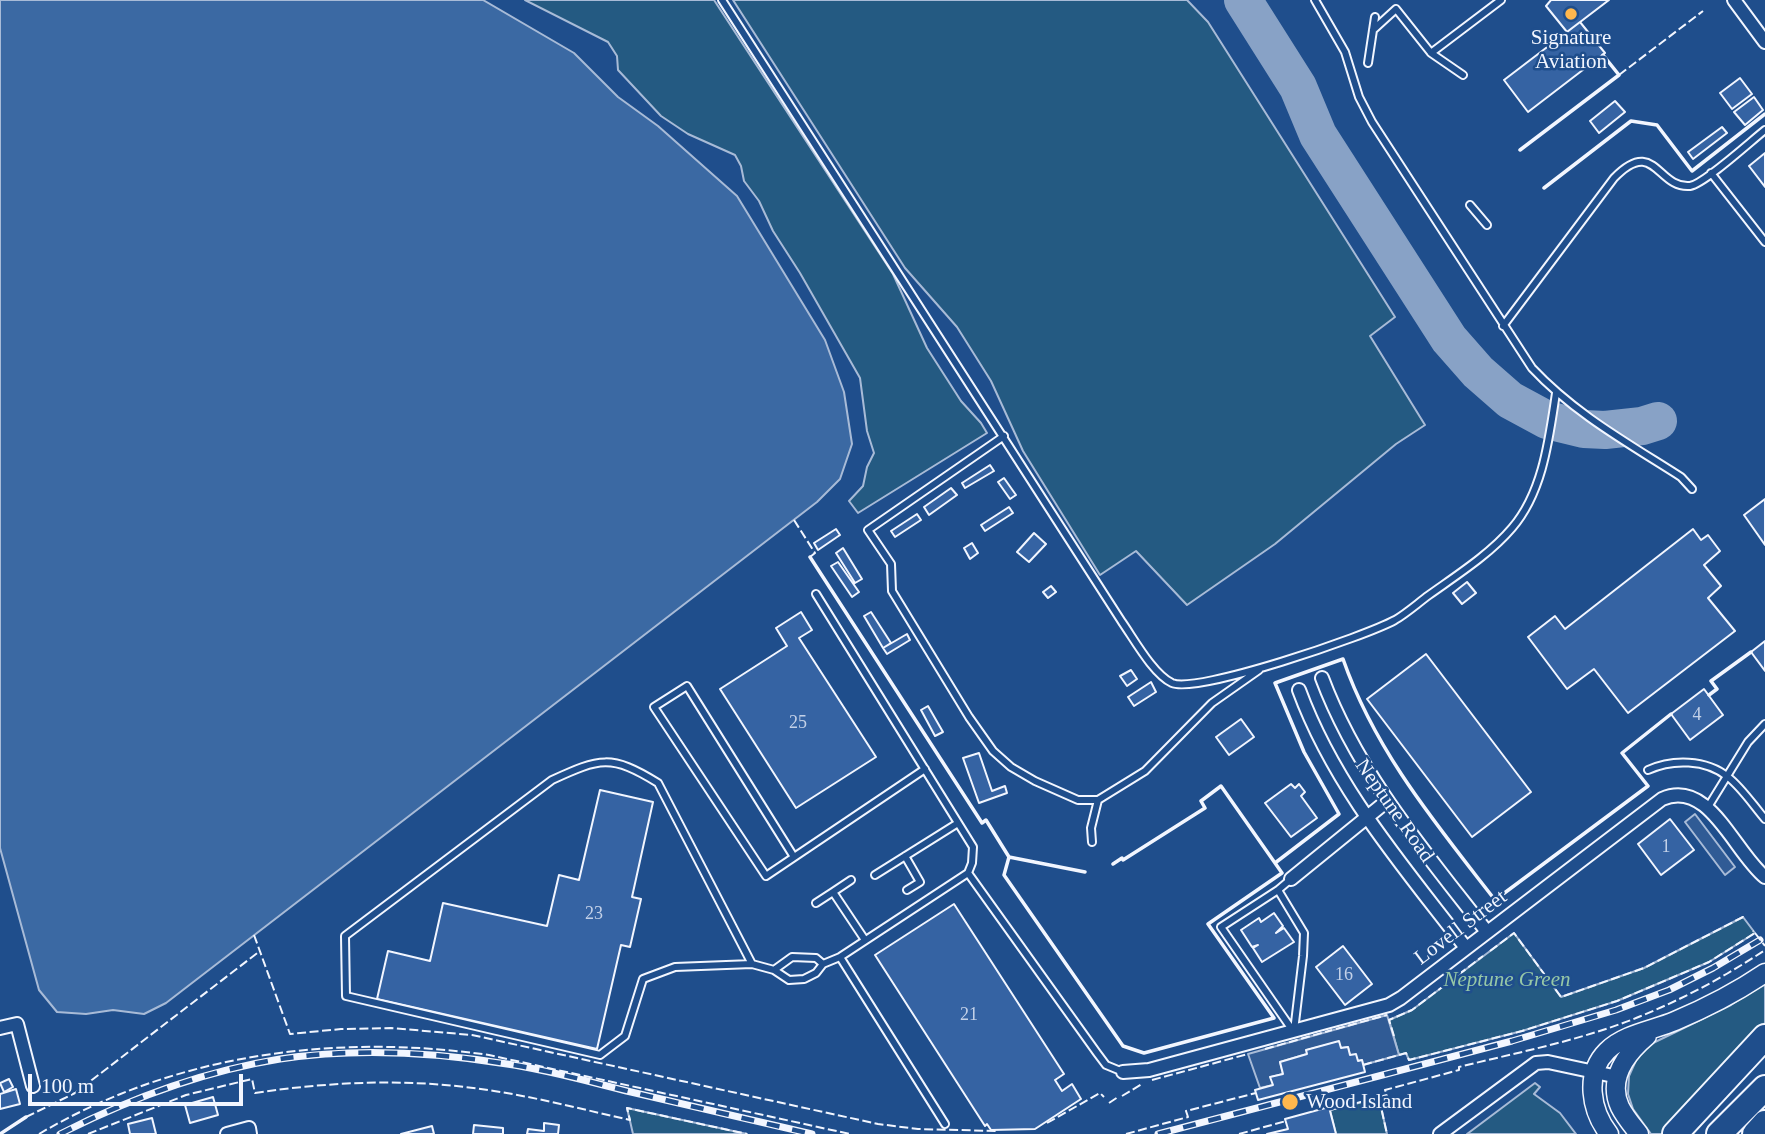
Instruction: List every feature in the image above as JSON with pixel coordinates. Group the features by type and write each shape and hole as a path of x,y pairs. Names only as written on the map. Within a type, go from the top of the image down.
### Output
{"highway":[{"path":"1675,1134 1765,1037"},
{"path":"1719,1134 1763,1089"},
{"path":"1755,1134 1765,1123"}],"main road":[{"path":"1609,1134 1594,1108 1592,1087 1605,1053 1616,1043 1654,1030 1720,999 1765,973"},
{"path":"1639,1134 1618,1101 1618,1077 1626,1056 1654,1030"}],"street":[{"path":"1734,0 1762,33"},
{"name":"Neptune Road","path":"1322,678 1362,763 1487,933"},
{"name":"Neptune Road","path":"1299,690 1342,780 1366,817 1466,948"},
{"path":"1305,705 1327,692"},
{"name":"Lovell Street","path":"1123,1072 1149,1070 1389,1005 1662,799 1681,794 1701,801 1708,807"},
{"path":"1291,879 1387,800"},
{"path":"1708,807 1748,861 1765,877"},
{"path":"0,1028 17,1024 33,1086"},
{"path":"1440,1134 1536,1063 1548,1062 1618,1077"},
{"path":"227,1134 249,1131"}],"lane":[{"path":"722,0 1122,622 1160,674 1169,682 1186,686 1233,677 1351,638 1395,620 1497,543 1523,512 1537,484 1556,394"},
{"path":"1315,0 1345,52 1359,97 1372,122 1532,368 1556,394 1594,423 1681,477 1692,489"},
{"path":"1431,53 1501,0"},
{"path":"1373,30 1396,9 1431,53 1463,75"},
{"path":"1368,63 1375,17"},
{"path":"1503,326 1624,167 1633,162 1643,162 1654,166 1681,185 1697,184 1765,130"},
{"path":"1711,173 1765,242"},
{"path":"1470,205 1487,225"},
{"path":"1004,436 868,530 891,564 892,591 993,751 1011,767 1078,800 1098,800 1145,771 1212,702 1266,665"},
{"path":"752,964 658,783 636,770 609,761 587,764 552,780 345,936 346,996 600,1055 625,1036 643,979 675,967 752,964 774,970 789,980 804,979 816,973 822,964 840,957 968,873 973,847 816,594"},
{"path":"794,857 687,686 654,707 766,876 925,769"},
{"path":"1708,807 1748,742 1765,724"},
{"path":"1648,769 1661,764 1686,762 1712,768 1727,776 1765,819"},
{"path":"1092,842 1091,828 1098,800"},
{"path":"875,874 958,823"},
{"path":"905,856 920,882 907,890"},
{"path":"968,873 1106,1065 1123,1072"},
{"path":"1291,879 1221,927 1293,1032"},
{"path":"816,903 851,880"},
{"path":"1278,890 1304,933 1293,1032"},
{"path":"833,892 865,940"},
{"path":"774,970 792,957 816,958 822,964"},
{"path":"840,957 945,1124"}],"green space":[{"path":"525,0 714,0 893,274 927,348 961,401 987,433 858,513 849,501 863,486 867,467 874,453 867,431 860,378 773,231 759,201 744,181 735,155 688,134 661,116 618,70 617,56 608,42"},
{"path":"733,0 1187,0 1208,22 1395,317 1370,336 1425,425 1396,444 1275,544 1187,605 1136,551 1100,575 1023,451 991,381 957,327 905,268"},
{"name":"Neptune Green","path":"1743,917 1755,933 1709,962 1617,1001 1522,1031 1409,1060 1406,1053 1399,1055 1389,1020 1412,1010 1514,933 1561,997 1644,968"},
{"path":"1765,983 1765,1023 1662,1134 1651,1134 1633,1109 1628,1094 1629,1076 1638,1056 1649,1045 1731,1005"},
{"path":"1535,1083 1540,1087 1534,1094 1560,1113 1576,1134 1467,1134"},
{"path":"1379,1098 1387,1134 1336,1134 1330,1110"},
{"path":"627,1108 747,1134 633,1134"}],"shaded area":[{"path":"0,0 483,0 574,53 618,97 658,126 737,196 825,340 844,392 852,444 840,479 817,502 166,1003 144,1014 113,1010 86,1014 57,1012 39,990 0,848"},
{"path":"1695,814 1735,867 1725,875 1685,822"},
{"path":"1387,1015 1399,1055 1363,1065 1362,1060 1358,1061 1350,1055 1348,1047 1341,1048 1338,1042 1307,1050 1307,1054 1280,1062 1283,1074 1271,1077 1273,1085 1260,1088 1248,1054"}],"building":[{"name":"Signature Aviation","path":"1551,0 1609,0 1567,32 1546,6"},
{"path":"1580,22 1605,53 1528,112 1504,80"},
{"path":"1740,78 1752,94 1732,109 1720,93"},
{"path":"1754,97 1763,110 1745,125 1734,112"},
{"path":"1615,101 1625,112 1599,133 1590,121"},
{"path":"1722,127 1727,133 1693,159 1688,152"},
{"path":"1765,153 1765,187 1749,166"},
{"path":"990,465 994,471 965,488 962,483"},
{"path":"1004,478 1016,495 1010,499 998,482"},
{"path":"951,488 957,495 929,515 924,507"},
{"path":"1765,499 1765,545 1744,515"},
{"path":"1009,507 1013,513 985,531 981,525"},
{"path":"917,514 921,520 895,537 891,531"},
{"path":"836,529 840,535 818,550 814,543"},
{"path":"1693,529 1701,540 1708,535 1720,551 1704,565 1721,586 1708,598 1735,631 1628,713 1594,669 1567,689 1528,637 1555,616 1565,629"},
{"path":"1034,533 1046,544 1029,562 1017,552"},
{"path":"972,543 978,553 970,559 964,548"},
{"path":"843,548 862,579 855,583 836,553"},
{"path":"838,562 859,592 852,597 831,566"},
{"path":"1467,582 1476,593 1462,604 1453,593"},
{"path":"1051,586 1056,592 1048,598 1043,592"},
{"path":"801,612 812,630 799,638 876,757 796,808 720,689 787,646 776,628"},
{"path":"871,612 891,643 883,648 864,616"},
{"path":"907,634 910,640 887,654 883,648"},
{"path":"1765,641 1765,671 1751,652"},
{"path":"1426,654 1531,792 1472,837 1367,699"},
{"path":"1131,670 1137,679 1127,686 1120,676"},
{"path":"1151,682 1156,692 1134,706 1128,697"},
{"path":"1704,689 1723,715 1690,740 1671,714"},
{"path":"928,706 943,732 935,736 921,710"},
{"path":"1241,719 1254,737 1229,755 1216,737"},
{"path":"979,753 992,791 1005,786 1007,793 979,803 963,758"},
{"path":"1291,784 1295,788 1299,784 1305,792 1301,796 1317,818 1291,837 1265,803"},
{"path":"600,790 653,802 632,897 641,899 630,947 621,945 597,1049 377,999 388,951 430,961 443,903 547,926 559,875 579,880"},
{"path":"1670,819 1694,850 1661,875 1638,844"},
{"path":"954,904 1064,1074 1055,1080 1062,1091 1072,1084 1081,1099 1035,1129 991,1130 987,1124 985,1126 875,955"},
{"path":"1274,913 1283,926 1276,933 1284,928 1294,942 1262,962 1253,948 1258,945 1252,947 1241,930 1259,918 1261,922"},
{"path":"1343,946 1372,984 1345,1005 1316,967"},
{"path":"1339,1041 1341,1048 1348,1047 1350,1055 1356,1054 1358,1061 1362,1060 1365,1072 1258,1100 1255,1090 1273,1085 1270,1077 1283,1074 1280,1062 1307,1054 1306,1050"},
{"path":"9,1079 13,1087 4,1092 0,1083"},
{"path":"16,1089 20,1104 0,1109 0,1094"},
{"path":"213,1097 218,1115 190,1123 185,1105"},
{"path":"1329,1107 1336,1134 1267,1134 1288,1129 1285,1119"},
{"path":"152,1118 156,1134 130,1134 128,1124"},
{"path":"544,1123 559,1125 558,1134 527,1134 528,1129 544,1131"},
{"path":"474,1125 503,1128 503,1134 473,1134"},
{"path":"432,1126 434,1134 401,1134"}],"taxiway":[{"path":"1243,0 1298,87 1318,135 1449,339 1478,372 1510,400 1547,420 1584,429 1605,430 1642,426 1658,421"}],"railway":[{"path":"1158,1134 1512,1041 1616,1010 1669,990 1760,940"},
{"path":"60,1134 113,1109 195,1079 252,1064 336,1053 451,1057 523,1067 812,1134"}],"fence":[{"path":"1619,75 1703,11"},
{"path":"794,520 815,553 810,557"},
{"path":"1490,951 1514,933 1561,997 1644,968 1743,917 1745,920"},
{"path":"1363,1065 1406,1053 1409,1060 1522,1031 1617,1001 1709,962 1755,933 1753,931"},
{"path":"1755,933 1765,946"},
{"path":"254,935 290,1034 391,1028 472,1035 878,1124 918,1129 996,1131"},
{"path":"1330,1110 1387,1095 1385,1090 1459,1070 1459,1067 1551,1045 1619,1024 1689,994 1765,950"},
{"path":"26,1117 75,1093 260,951"},
{"path":"1394,1036 1389,1020 1412,1010 1483,956"},
{"path":"1336,1029 1387,1015"},
{"path":"1265,1049 1332,1030"},
{"path":"39,1134 91,1107 145,1085 200,1068 257,1056 314,1049 372,1047 489,1055 850,1134"},
{"path":"1152,1080 1248,1054"},
{"path":"88,1134 186,1095 252,1079 255,1093 374,1083 464,1087 528,1097 630,1120 627,1108 747,1134"},
{"path":"1122,1096 1142,1084"},
{"path":"1047,1123 1100,1093 1104,1097"},
{"path":"1126,1134 1188,1117 1186,1111 1256,1093"},
{"path":"1109,1103 1118,1097"},
{"path":"1379,1098 1387,1134"},
{"path":"1239,1134 1286,1121"}],"wall":[{"path":"1520,150 1619,75 1603,55"},
{"path":"1544,188 1631,121 1657,125 1692,171 1765,114"},
{"path":"810,557 982,823 986,820 1009,857 1085,872"},
{"path":"1709,695 1717,689 1711,681 1751,652"},
{"path":"1113,864 1205,808 1201,801 1221,786 1275,863 1339,814 1304,752 1275,683 1343,659 1356,693 1390,756 1429,815 1495,900 1648,786 1622,753 1671,714"},
{"path":"1009,857 1004,875 1123,1046 1144,1053 1274,1018 1208,924 1282,873 1275,863"},
{"path":"0,1134 26,1117"}],"place":[{"name":"Signature Aviation","path":"1571,14"},
{"name":"Wood Island","path":"1290,1102"}]}
